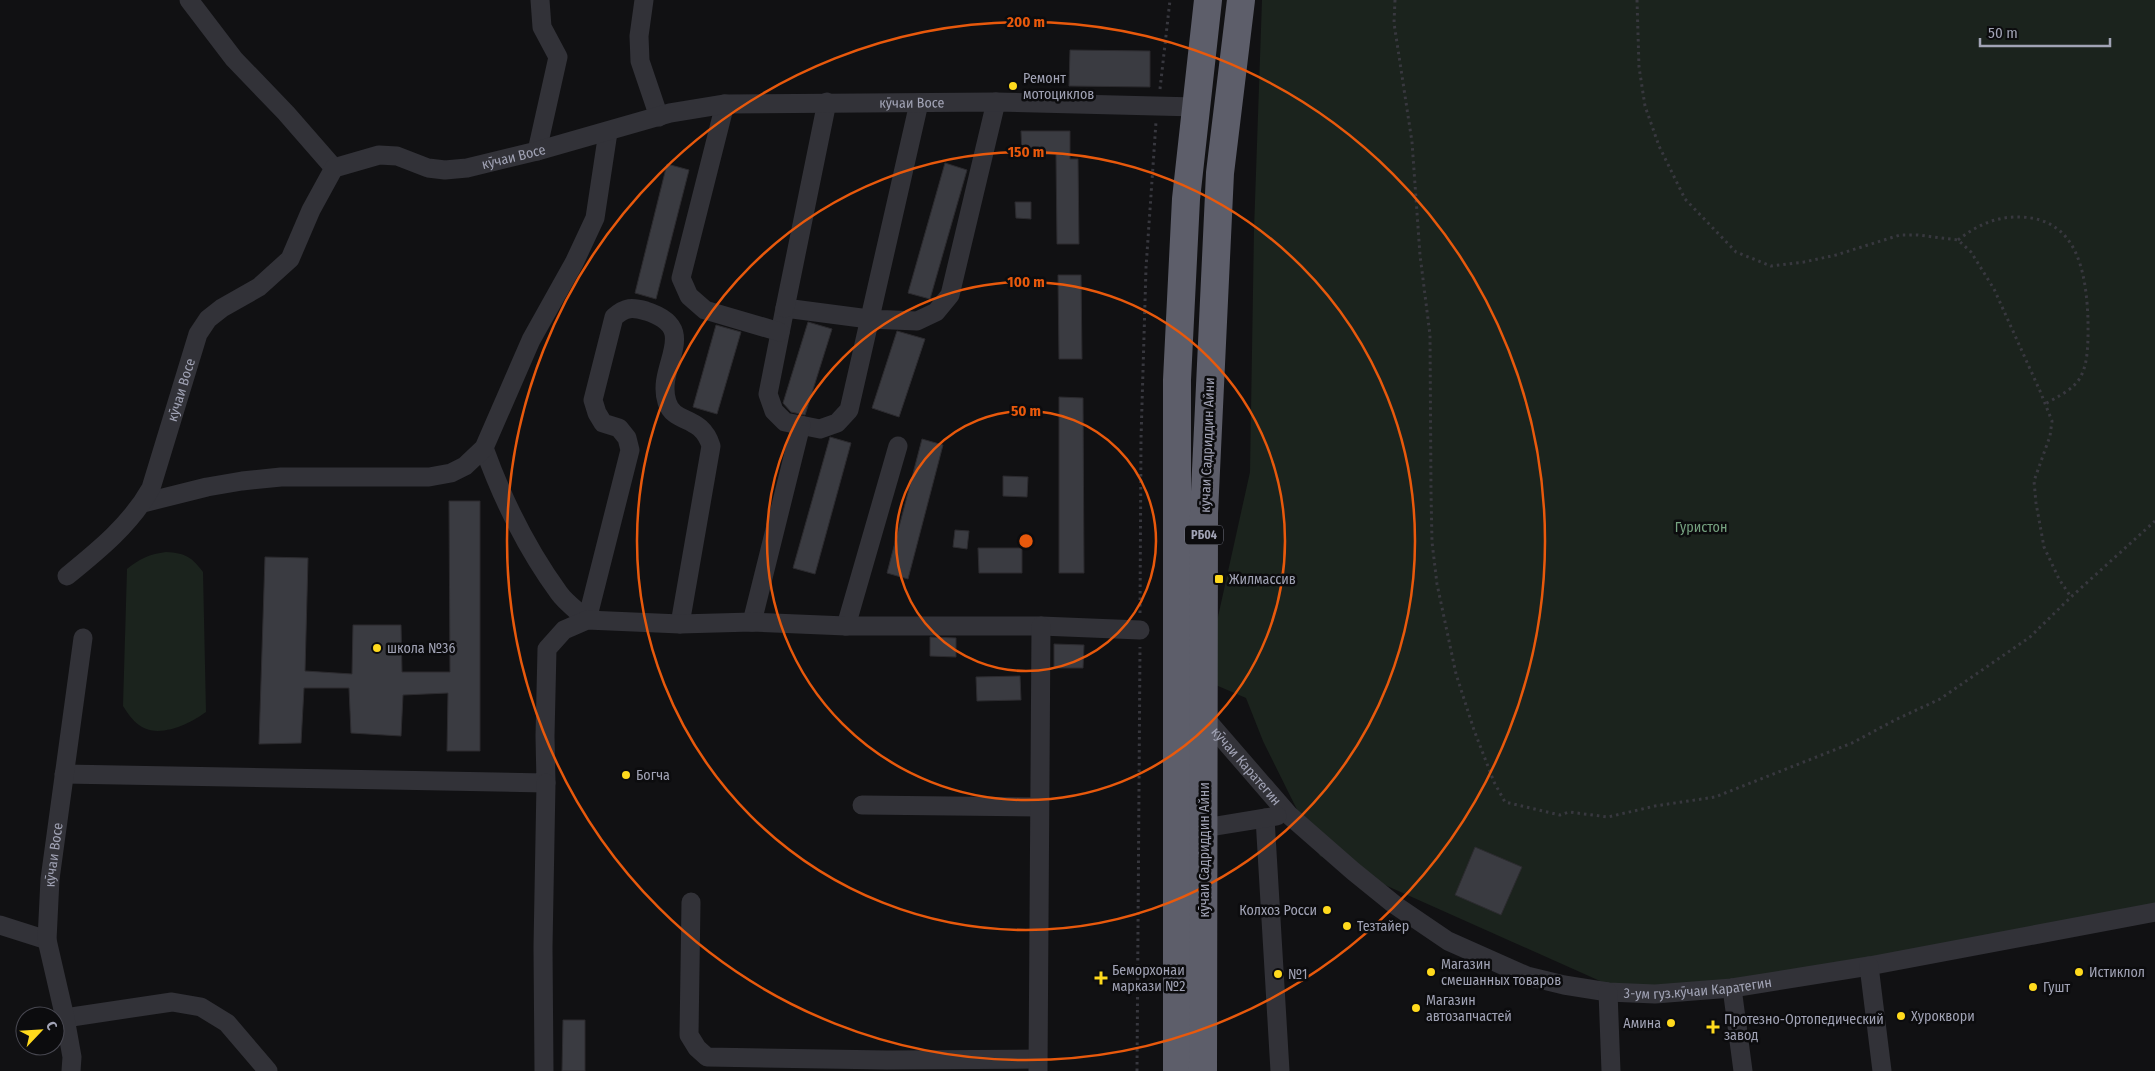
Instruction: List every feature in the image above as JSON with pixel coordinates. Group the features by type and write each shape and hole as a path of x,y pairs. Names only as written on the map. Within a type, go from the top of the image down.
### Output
{"highway":[{"name":"кӯчаи Садриддин Айни","path":"1177,1071 1177,380 1186,199 1208,0"},
{"name":"кӯчаи Садриддин Айни","path":"1203,1071 1204,513 1220,173 1241,0"}],"street":[{"path":"188,0 234,60 286,112 334,168"},
{"path":"537,151 558,57 542,27 540,0"},
{"path":"644,0 639,36 640,61 659,117"},
{"path":"827,102 768,394 774,411 785,422 820,429 838,423 849,410 919,103"},
{"path":"785,308 869,319 917,321 936,312 950,294 996,102"},
{"name":"кӯчаи Восе","path":"67,576 108,543 143,502 151,488 198,334 208,319 222,308 259,287 290,259 311,210 334,168 379,155 397,156 428,168 467,168 537,151 659,117 725,104 996,102 1196,107"},
{"path":"725,104 681,278 690,296 705,310 780,332"},
{"path":"143,502 242,480 429,477 451,473 465,466 484,448 531,340 574,263 595,218 608,132"},
{"path":"587,620 630,450 627,438 619,428 603,423 597,413 593,400 614,317 623,309 633,307 663,316 671,326 675,339 664,389 667,404 677,416 698,425 707,434 711,446 680,624"},
{"path":"752,622 801,426"},
{"path":"846,626 898,446"},
{"path":"484,448 498,488 530,546 560,594 587,620"},
{"path":"544,1071 543,947 547,649 564,630 587,620 680,624 752,622 846,626 1041,626 1140,630"},
{"path":"691,902 688,1035 706,1057 1038,1065 1038,808 1041,626"},
{"name":"кӯчаи Восе","path":"62,1006 47,940 50,879 83,638"},
{"name":"кӯчаи Каратегин","path":"1204,717 1290,815"},
{"path":"64,774 546,783"},
{"path":"862,805 1038,808"},
{"path":"1204,828 1290,815"},
{"name":"3-ум гуз.кӯчаи Каратегин","path":"1290,815 1353,871 1395,905 1448,941 1527,976 1564,985 1608,992 1655,994 1732,988 1869,966 2155,912"},
{"path":"1265,818 1280,1071"},
{"path":"0,925 47,940"},
{"path":"1869,966 1882,1071"},
{"path":"1732,988 1743,1071"},
{"path":"1608,992 1611,1071"},
{"path":"65,1018 172,1002 200,1007 227,1022 268,1071"},
{"name":"кӯчаи Восе","path":"65,1018 72,1057 71,1071"}],"path":[{"path":"1137,1071 1141,439 1146,268 1158,105 1170,0"},
{"path":"1394,0 1394,23 1412,142 1420,255 1430,335 1432,542 1437,584 1456,674 1474,730 1494,782 1505,802 1560,815 1576,812 1608,817 1655,806 1715,797 1852,743 1940,699 2030,637 2155,521"},
{"path":"1637,0 1639,67 1645,106 1659,146 1685,199 1736,252 1771,266 1804,262 1836,255 1900,235 1918,235 1958,240 1971,252 1994,289 2052,421 2050,436 2034,481 2036,503 2044,547 2059,579 2071,597"},
{"path":"1958,240 1981,224 2009,217 2032,217 2052,224 2064,233 2073,248 2084,271 2087,294 2088,331 2084,365 2081,376 2076,383 2045,404"}],"green space":[{"name":"Гуристон","path":"1262,0 2155,0 2155,908 1647,1002 1320,856 1263,741 1246,698 1204,680 1250,472 1254,230"},
{"path":"166,552 178,553 188,557 203,572 206,712 177,728 160,731 144,728 138,724 123,706 127,569 145,557"}],"building":[{"path":"1070,50 1150,51 1150,87 1069,86"},
{"path":"1021,131 1070,131 1070,159 1078,159 1079,244 1057,244 1056,154 1022,155"},
{"path":"945,163 967,170 930,299 908,293"},
{"path":"667,164 689,170 656,299 635,293"},
{"path":"1015,202 1031,202 1031,219 1016,218"},
{"path":"1058,275 1081,275 1082,359 1059,359"},
{"path":"808,322 832,329 805,415 791,412 783,403"},
{"path":"716,325 741,332 717,414 693,407"},
{"path":"897,331 925,339 899,417 872,408"},
{"path":"1059,397 1083,398 1084,573 1059,573"},
{"path":"830,437 851,443 815,574 793,568"},
{"path":"922,439 943,445 908,579 887,573"},
{"path":"1003,476 1028,477 1027,497 1003,496"},
{"name":"школа №36","path":"449,501 480,501 480,751 447,751 448,693 403,695 401,736 351,733 349,688 304,688 301,743 259,744 265,557 308,558 305,671 352,674 353,625 401,625 402,672 450,672"},
{"path":"955,530 969,531 967,549 953,547"},
{"path":"978,548 1022,548 1022,573 979,573"},
{"path":"930,637 956,638 956,657 930,656"},
{"path":"1054,644 1084,645 1083,668 1054,668"},
{"path":"1020,676 1021,700 977,701 976,677"},
{"path":"1475,847 1522,867 1501,915 1455,895"},
{"path":"563,1020 585,1020 585,1071 562,1071"}],"place":[{"name":"Ремонт мотоциклов","path":"1013,86"},
{"name":"Жилмассив","path":"1219,579"},
{"name":"школа №36","path":"377,648"},
{"name":"Богча","path":"626,775"},
{"name":"Колхоз Росси","path":"1327,910"},
{"name":"Тезтайер","path":"1347,926"},
{"name":"Магазин смешанных товаров","path":"1431,972"},
{"name":"Истиклол","path":"2079,972"},
{"name":"№1","path":"1278,974"},
{"name":"Беморхонаи маркази №2","path":"1101,978"},
{"name":"Гушт","path":"2033,987"},
{"name":"Магазин автозапчастей","path":"1416,1008"},
{"name":"Хуроквори","path":"1901,1016"},
{"name":"Амина","path":"1671,1023"},
{"name":"Протезно-Ортопедический завод","path":"1713,1027"}]}
